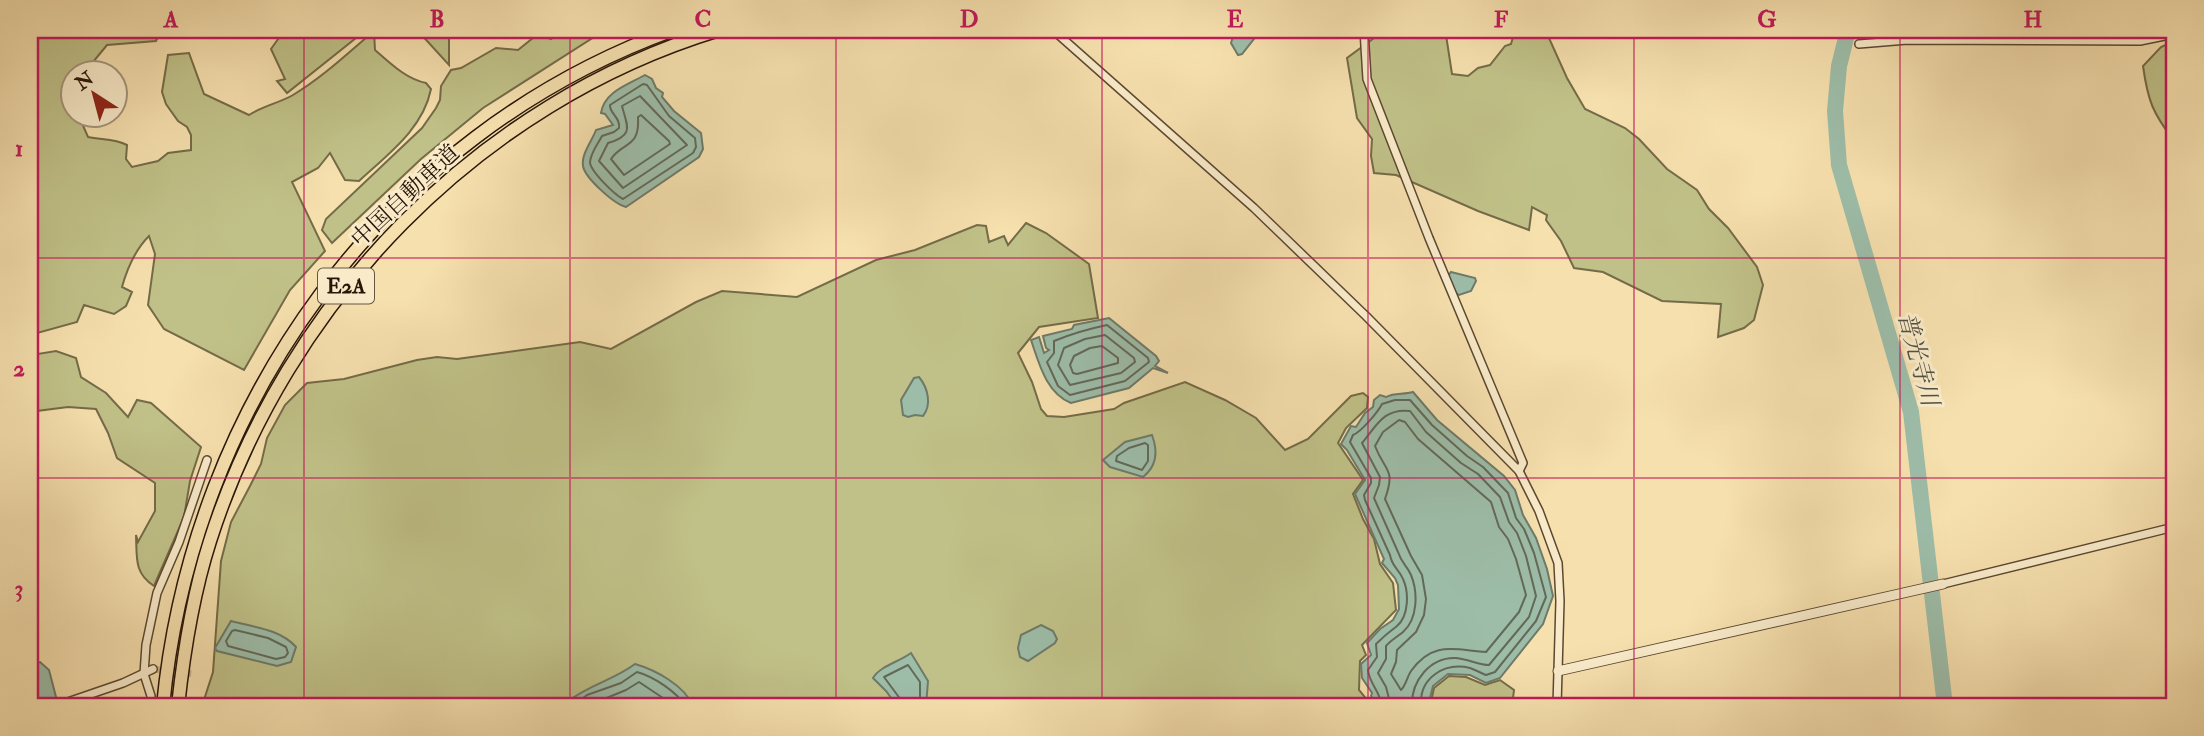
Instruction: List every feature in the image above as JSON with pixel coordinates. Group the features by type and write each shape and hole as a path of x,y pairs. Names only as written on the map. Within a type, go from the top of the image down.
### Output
{"highway":[{"name":"中国自動車道","path":"163,706 172,632 182,587 210,496 247,410 296,326 323,289 352,254 415,188 488,128 572,76 614,54 673,30"},
{"name":"中国自動車道","path":"178,706 198,585 226,497 261,417 307,337 334,300 395,229 460,170 496,142 537,114 600,79 661,51 719,30"}],"street":[{"path":"1053,30 1254,208 1366,316 1519,471 1539,511 1558,563 1557,706"},
{"path":"1364,30 1367,79 1523,463 1519,471"},
{"path":"1859,44 1907,40 2140,41 2174,34"},
{"path":"150,706 151,696 144,674 146,645 157,593 179,542 207,460"},
{"path":"1558,671 1922,589 2174,527"},
{"path":"56,706 153,669"}],"green space":[{"path":"30,30 161,30 156,41 107,45 95,60 60,60 60,130 85,130 88,137 127,145 126,159 132,167 158,161 168,153 191,150 191,135 187,127 178,121 166,104 162,92 168,55 189,53 204,94 249,115 304,88 374,31 375,50 399,70 426,83 431,89 427,103 412,129 359,181 345,180 330,153 318,168 292,182 325,251 290,290 244,370 164,329 148,305 155,254 149,236 136,253 124,280 122,287 132,292 126,306 114,314 84,305 77,322 30,335"},
{"path":"282,30 366,30 287,93 277,81 285,79 271,49"},
{"path":"417,30 449,30 449,65"},
{"path":"562,30 605,30 483,108 421,159 332,243 322,230 326,219 422,128 440,100 441,86 451,70 461,68 496,48 518,50 538,34 551,39"},
{"path":"1385,30 1486,30 1503,37 1469,33 1446,35 1452,74 1468,76 1478,68 1490,65 1505,46 1511,44 1513,37 1503,30 1543,31 1585,109 1625,128 1667,169 1697,190 1709,209 1728,228 1757,267 1763,285 1754,320 1744,328 1718,337 1721,304 1662,301 1603,272 1574,268 1561,241 1546,220 1547,215 1532,207 1529,230 1396,175 1374,173 1372,139 1357,118 1347,58"},
{"path":"2174,41 2174,141 2152,106 2143,66 2161,47"},
{"path":"1026,223 1046,233 1089,264 1098,318 1039,327 1018,353 1041,409 1047,416 1064,417 1114,409 1185,382 1256,418 1285,450 1308,439 1351,396 1363,393 1368,397 1367,408 1346,428 1338,443 1363,480 1353,494 1374,539 1380,564 1393,583 1396,610 1362,645 1366,655 1360,661 1359,690 1372,706 202,706 213,672 221,561 231,522 261,464 267,438 285,405 307,383 344,379 437,357 457,359 580,342 611,349 696,302 722,291 797,297 876,260 915,250 977,225 986,226 989,242 1004,236 1008,245"},
{"path":"30,350 32,355 56,351 76,358 81,377 106,393 128,417 137,400 151,403 201,447 190,481 184,517 154,586 140,570 136,535 138,542 155,511 155,483 117,458 96,409 68,407 37,411 30,442"},
{"path":"1449,676 1466,677 1485,685 1500,680 1514,690 1512,706 1430,706 1434,688"}],"water":[{"path":"1235,30 1261,30 1242,54 1238,55 1231,43"},
{"path":"645,75 652,79 674,111 701,133 703,149 699,157 626,207 614,201 594,183 585,171 583,161 596,130 613,125 605,114 601,113 611,94"},
{"path":"1451,272 1475,278 1471,291 1459,295 1456,293 1448,276"},
{"path":"1109,318 1156,356 1159,361 1155,366 1168,373 1153,368 1129,388 1071,403 1049,385 1031,340 1039,337 1044,353 1049,350 1043,336 1072,329 1074,325"},
{"path":"919,377 927,391 926,412 923,416 908,417 903,415 901,400 914,378"},
{"path":"1413,392 1437,420 1504,476 1515,490 1523,515 1536,538 1553,596 1543,624 1500,678 1486,683 1470,675 1448,674 1433,686 1428,706 1377,706 1362,678 1361,664 1371,655 1367,643 1393,620 1399,609 1398,585 1382,563 1384,559 1355,494 1365,480 1341,444 1351,426 1356,427 1380,395 1386,397"},
{"path":"1152,435 1155,458 1143,477 1110,467 1103,460 1125,442"},
{"path":"231,621 266,630 290,641 296,647 291,662 277,666 217,651 215,648"},
{"path":"1041,625 1053,631 1057,639 1055,643 1028,661 1020,657 1018,648 1021,635"},
{"path":"911,653 928,681 926,706 897,706 873,678 880,670"},
{"path":"40,662 49,670 56,697 54,701 43,706 30,706 30,665"},
{"path":"635,664 669,680 684,692 693,706 567,706 567,702 576,696"}],"waterway":[{"name":"普光寺川","path":"1848,30 1839,66 1835,111 1839,165 1911,412 1945,706"}],"tunnel":[{"path":"153,669 193,674"}]}
